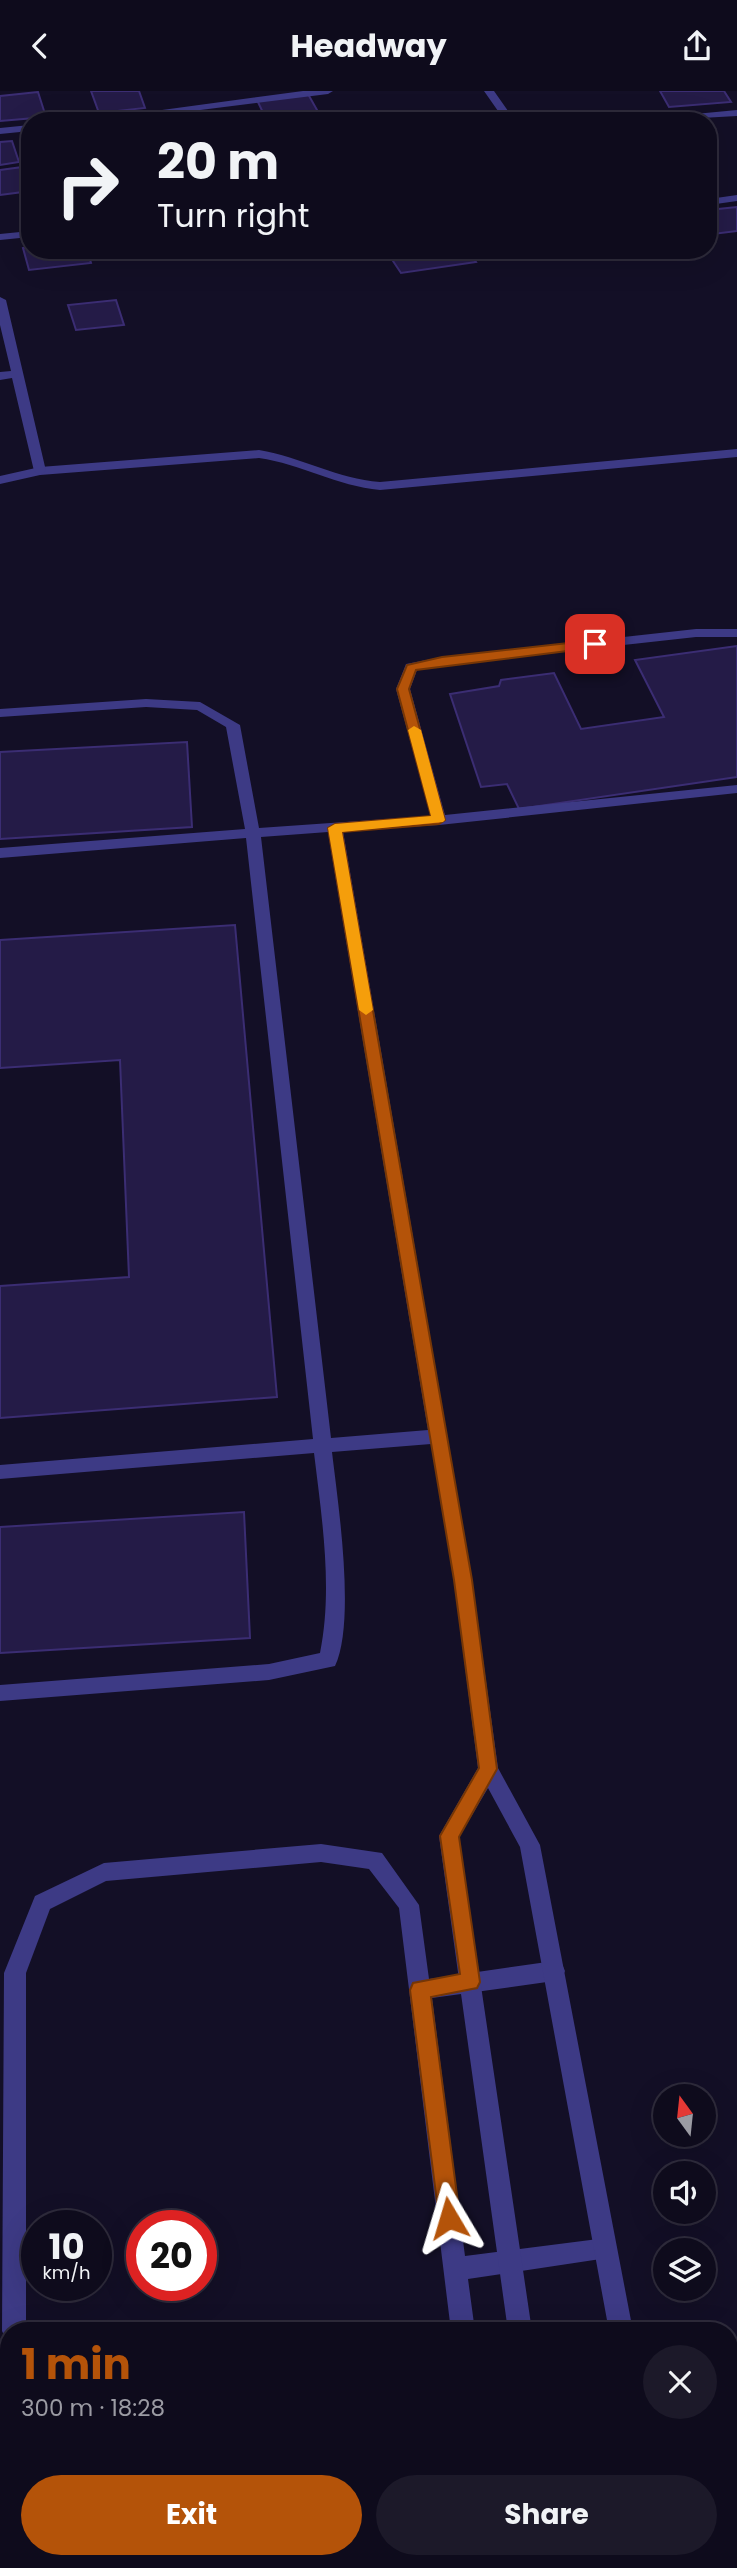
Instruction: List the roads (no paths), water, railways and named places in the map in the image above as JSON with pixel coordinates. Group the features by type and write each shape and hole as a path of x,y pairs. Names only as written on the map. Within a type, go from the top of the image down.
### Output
{"street":[{"path":"159,112 328,91"},
{"path":"489,91 504,112"},
{"path":"717,115 737,113"},
{"path":"0,131 21,129"},
{"path":"717,201 737,198"},
{"path":"0,237 21,235"},
{"path":"0,300 40,471"},
{"path":"0,376 19,373"},
{"path":"0,480 40,471 259,454 284,459 357,484 380,486 737,453"},
{"path":"439,820 403,689 411,667 442,661 696,633 737,633"},
{"path":"0,713 146,703 200,706 233,726 253,833 330,1511 337,1621 328,1660 269,1672 0,1693"},
{"path":"0,853 439,820 737,789"},
{"path":"335,828 463,1580 488,1769 530,1845 619,2322"},
{"path":"0,1472 437,1436"},
{"path":"488,1769 449,1836 519,2322"},
{"path":"14,2322 15,1973 42,1903 104,1872 321,1853 375,1860 409,1905 462,2322"},
{"path":"420,1990 554,1971"},
{"path":"456,2269 606,2249"}]}
